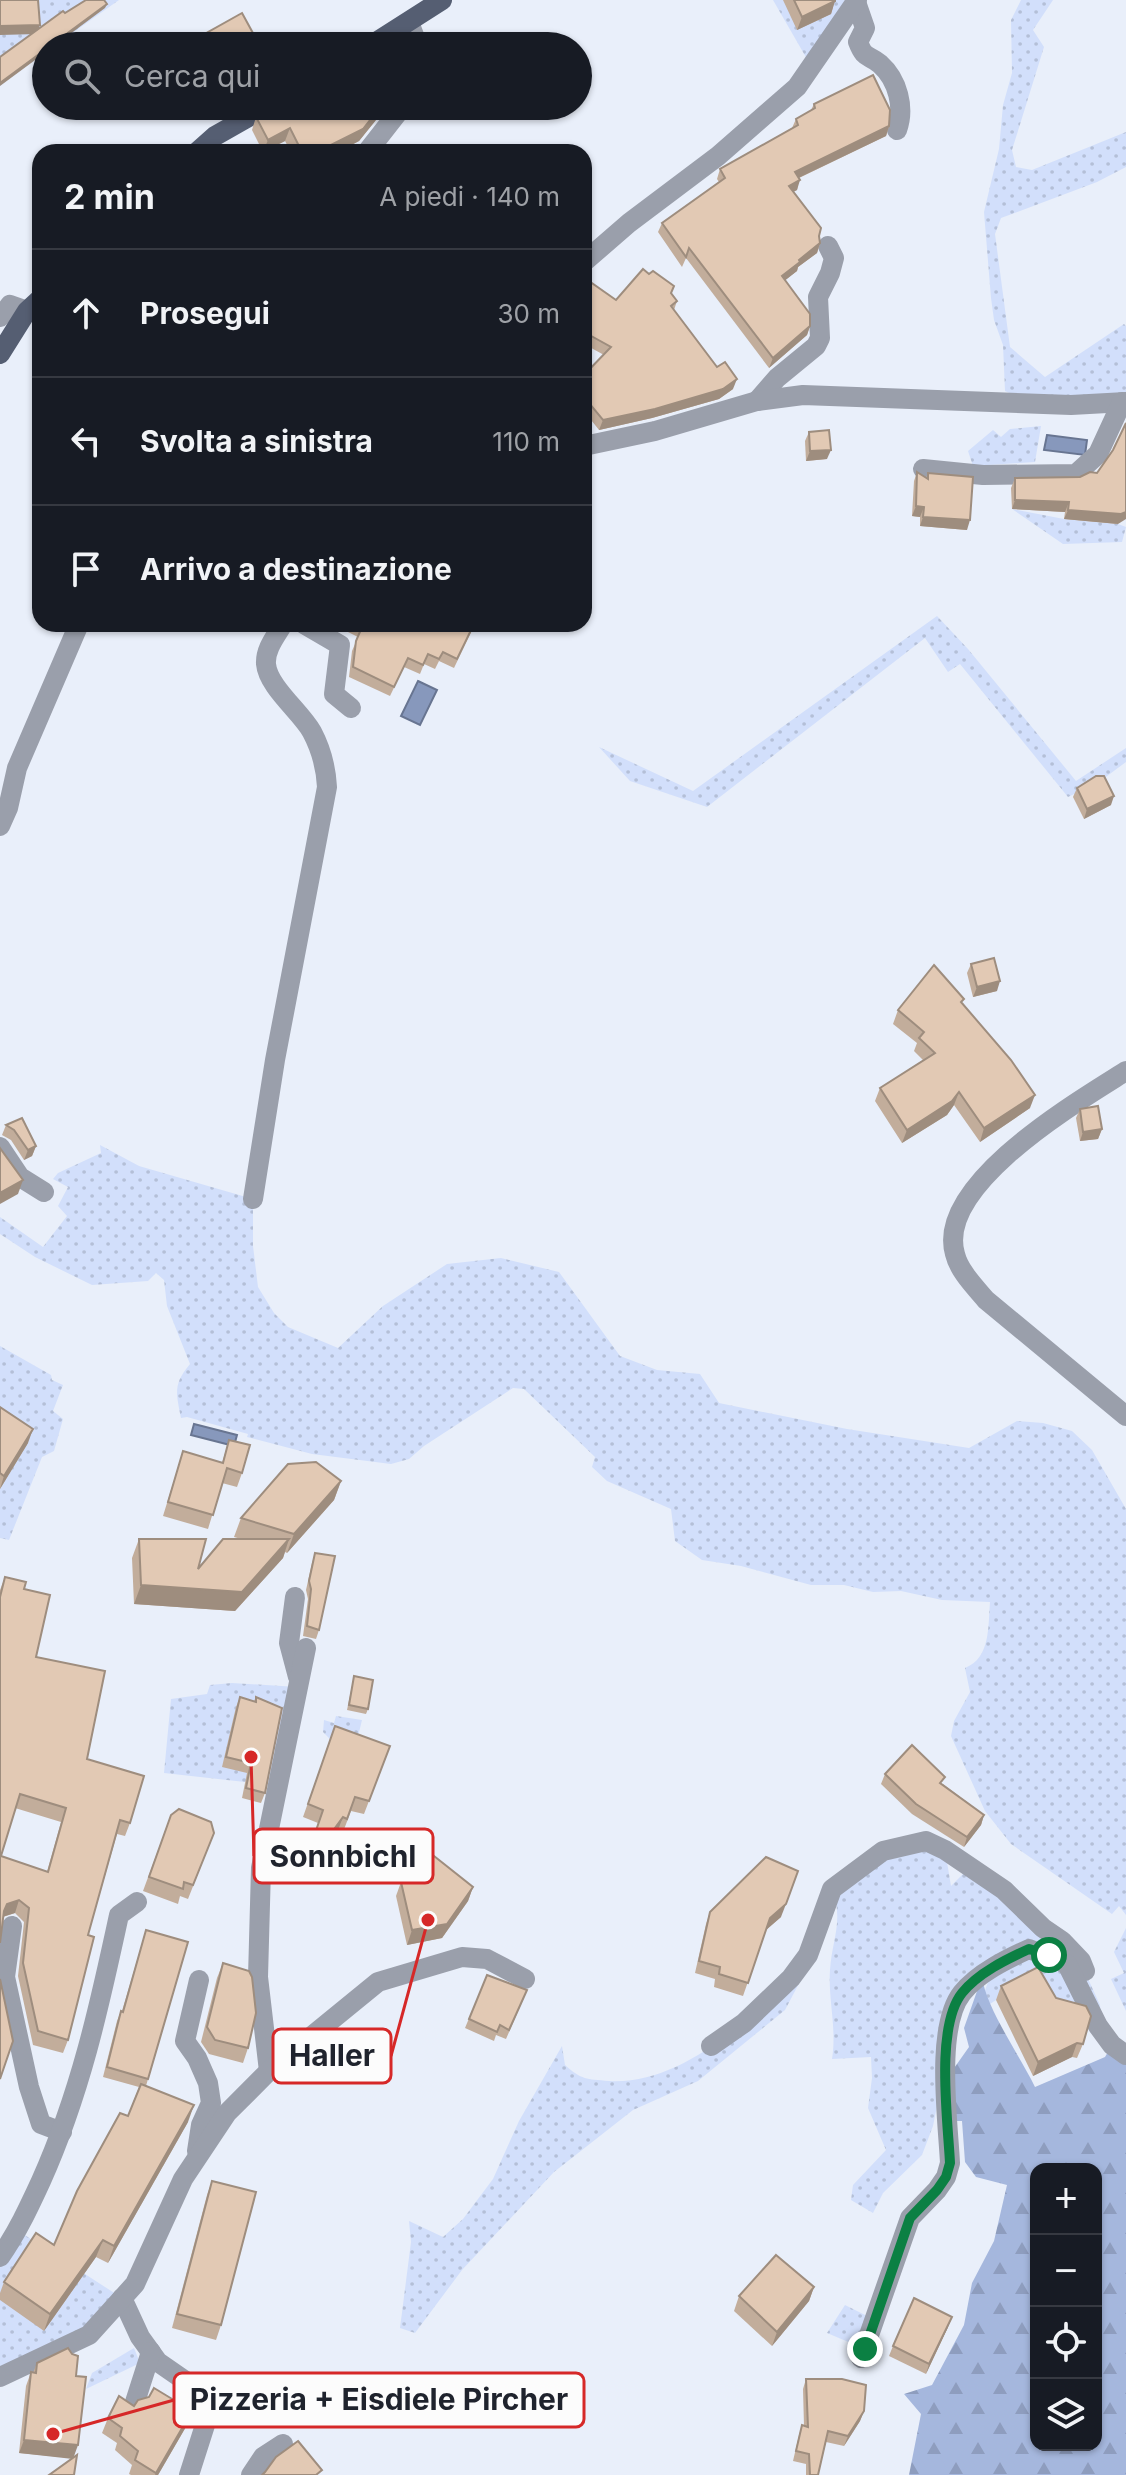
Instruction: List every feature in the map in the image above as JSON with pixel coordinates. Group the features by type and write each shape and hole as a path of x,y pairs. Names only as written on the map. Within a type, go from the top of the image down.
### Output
{"main road":[{"path":"393,32 442,0"},
{"path":"206,144 243,120"},
{"path":"0,354 32,308"}],"street":[{"path":"856,1 865,28 858,42 863,55 880,64 895,86 901,105 897,130"},
{"path":"592,255 718,156 797,87 856,1"},
{"path":"409,22 413,32"},
{"path":"373,144 392,120"},
{"path":"757,401 777,378 816,346 820,338 818,297 834,258 828,246"},
{"path":"0,317 10,305 32,305"},
{"path":"592,444 655,431 757,401 803,395 1071,405 1124,402 1098,454 1076,474 983,475 923,469"},
{"path":"0,826 8,808 17,768 76,632"},
{"path":"253,1199 270,1087 327,787 320,751 311,730 271,678 266,664 269,646 278,632"},
{"path":"318,632 340,645 334,694 351,708"},
{"path":"1126,1071 1061,1115 989,1170 968,1195 956,1216 954,1254 968,1279 986,1300 1126,1416"},
{"path":"0,1147 20,1177 44,1192"},
{"path":"295,1597 289,1643 299,1680"},
{"path":"269,2071 258,1977 261,1868 306,1648"},
{"path":"711,2046 744,2023 791,1978 808,1955 832,1889 883,1851 926,1841 945,1850 1004,1890 1081,1961 1100,2005 1102,2032"},
{"path":"0,2257 28,2208 62,2132 76,2094 119,1915 137,1902"},
{"path":"12,1926 5,1977 29,2087 41,2124 62,2132"},
{"path":"861,2358 910,2218 937,2190 946,2177 950,2163 943,2063 952,2020 962,1993 1005,1960 1029,1949 1067,1964 1102,2032 1112,2045 1126,2055"},
{"path":"0,2377 89,2335 135,2284 183,2179 227,2113 269,2071 378,1982 462,1957 487,1959 525,1979"},
{"path":"195,2159 201,2125 211,2103 208,2083 185,2041 199,1980"},
{"path":"122,2298 140,2337 158,2362 197,2389 206,2422 189,2475"},
{"path":"135,2402 151,2352"},
{"path":"251,2475 263,2457 283,2444"}],"shaded area":[{"path":"0,0 119,0 74,32 32,32 32,58 0,86"},
{"path":"773,0 857,0 811,66"},
{"path":"1021,0 1053,0 1033,30 1044,47 1012,150 1016,167 1032,170 1126,132 1126,167 1097,182 1001,218 995,234 1010,347 1045,377 1124,324 1126,402 1027,401 1005,391 1003,345 994,320 984,212 999,149 1003,105 1012,73 1011,20"},
{"path":"1041,426 1035,462 973,466 968,451 993,430 1001,437 1010,429"},
{"path":"1047,435 1087,440 1085,455 1044,450"},
{"path":"1012,509 1126,527 1122,542 1063,544"},
{"path":"937,616 968,649 1076,781 1126,748 1126,762 1099,782 1068,797 960,664 948,672 925,638 707,807 630,781 599,747 693,791"},
{"path":"418,681 437,690 420,725 401,716"},
{"path":"100,1145 139,1166 253,1199 253,1246 258,1287 274,1313 288,1327 338,1348 383,1306 447,1264 501,1258 559,1272 620,1356 657,1370 700,1374 719,1403 847,1429 969,1448 1017,1421 1043,1423 1072,1431 1092,1450 1126,1509 1126,1915 1119,1906 1112,1914 1011,1844 985,1811 951,1736 954,1721 970,1692 965,1668 980,1657 984,1649 990,1602 942,1600 901,1591 873,1592 844,1585 811,1585 741,1566 702,1560 675,1541 671,1509 607,1481 592,1467 595,1457 524,1389 513,1388 409,1459 391,1464 312,1454 187,1417 181,1418 177,1389 190,1364 167,1306 164,1280 156,1273 148,1281 92,1285 35,1257 0,1234 0,1217 43,1247 67,1216 58,1206 68,1187 53,1179 58,1173 101,1153"},
{"path":"0,1346 63,1385 53,1411 63,1419 54,1451 42,1457 9,1540 0,1538"},
{"path":"194,1424 237,1435 234,1446 191,1435"},
{"path":"232,1683 298,1687 277,1788 164,1773 171,1699 207,1694 210,1685"},
{"path":"336,1716 362,1720 355,1749 330,1739 323,1732 324,1720 334,1723"},
{"path":"945,1850 951,1886 970,1867 1085,1972 1100,2005 1102,2032 1080,1990 1029,1941 960,1992 933,2126 922,2155 883,2193 873,2213 851,2200 853,2185 886,2150 868,2108 871,2057 832,2059 834,2036 830,1970 837,1911 832,1889 883,1851"},
{"path":"1126,1928 1126,2011 1111,1979 1124,1973 1114,1952"},
{"path":"1047,1959 1060,1967 1088,2022 996,2000 990,2004 984,1993 991,1974 1026,1960"},
{"path":"804,1974 785,2010 698,2081 633,2110 554,2172 462,2270 415,2333 400,2328 411,2242 409,2221 443,2237 463,2219 493,2179 519,2121 562,2046 565,2065 585,2078 609,2081 637,2079 663,2072 714,2045"},
{"path":"17,2230 122,2298 89,2335 0,2377 0,2257"},
{"path":"845,2305 875,2320 865,2349 827,2333"},
{"path":"134,2348 140,2363 86,2389 92,2373"}],"green space":[{"path":"982,1977 990,2003 1035,2087 1105,2057 1112,2045 1126,2055 1126,2475 909,2475 921,2414 904,2394 932,2385 964,2325 972,2283 994,2241 1007,2185 976,2177 965,2162 962,2121 955,2121 952,2071 969,2047 964,2028"}],"building":[{"path":"0,0 38,0 40,25 0,26"},
{"path":"86,0 104,0 107,4 69,32 34,32 63,11 65,13"},
{"path":"794,0 835,0 835,1 802,17"},
{"path":"242,13 252,32 208,32"},
{"path":"32,34 32,59 0,83 0,57"},
{"path":"873,75 890,110 889,126 795,172 800,180 789,186 821,228 820,243 782,276 810,314 810,326 773,358 689,248 686,257 662,223 725,178 720,169 798,125 796,119 815,108 814,104"},
{"path":"258,120 370,120 363,129 333,144 298,144 290,128 268,140"},
{"path":"643,269 649,274 653,271 674,286 671,293 677,301 671,306 717,367 725,362 737,379 723,389 603,420 592,407 592,367 611,347 592,336 592,283 616,300"},
{"path":"1126,423 1126,512 1068,510 1069,502 1015,500 1015,478 1080,477 1090,472 1097,473"},
{"path":"829,430 831,450 810,451 809,432"},
{"path":"917,472 928,479 928,473 973,477 970,520 923,517 924,507 916,506"},
{"path":"360,632 470,632 457,659 443,652 439,659 428,654 423,665 408,658 394,687 353,667"},
{"path":"1096,776 1104,776 1114,796 1087,809 1077,788"},
{"path":"994,958 1000,981 977,987 971,964"},
{"path":"934,965 964,999 961,1002 1011,1060 1035,1095 984,1128 959,1092 952,1101 907,1130 880,1088 935,1053 919,1038 924,1032 898,1010"},
{"path":"1098,1106 1102,1129 1083,1132 1080,1109"},
{"path":"22,1118 36,1146 28,1150 14,1130 6,1125"},
{"path":"0,1148 23,1180 0,1193"},
{"path":"0,1407 33,1429 4,1476 0,1473"},
{"path":"229,1440 250,1445 242,1473 227,1468 213,1515 168,1502 183,1451 223,1463"},
{"path":"316,1462 341,1481 294,1534 241,1518 288,1464"},
{"path":"139,1539 206,1539 198,1569 223,1539 289,1539 242,1592 141,1585"},
{"path":"315,1553 335,1556 319,1630 307,1626 309,1581"},
{"path":"5,1577 26,1582 24,1589 50,1595 36,1657 105,1671 87,1759 144,1776 130,1823 120,1820 88,1935 94,1937 68,2040 38,2031 23,1963 29,1908 19,1900 7,1904 0,1943 0,1597","holes":["20,1794 66,1808 48,1872 1,1856"]},
{"path":"354,1676 373,1680 368,1709 349,1705"},
{"path":"240,1697 256,1702 256,1697 282,1708 265,1793 246,1788 251,1763 226,1757"},
{"path":"335,1726 390,1746 369,1801 355,1797 347,1819 343,1817 310,1862 306,1860 323,1810 308,1804"},
{"path":"912,1745 945,1777 940,1783 984,1815 967,1837 916,1804 885,1774"},
{"path":"179,1809 211,1822 214,1833 193,1885 184,1882 183,1889 149,1877 171,1815"},
{"path":"434,1856 473,1887 447,1924 412,1930 401,1882 421,1879"},
{"path":"766,1857 798,1871 786,1904 770,1918 748,1983 719,1974 720,1967 699,1961 710,1912"},
{"path":"146,1930 188,1942 148,2079 107,2067"},
{"path":"223,1963 249,1971 252,1977 256,2013 248,2048 215,2040 207,2027"},
{"path":"1038,1967 1056,1998 1086,2006 1091,2016 1083,2044 1077,2043 1038,2062 1001,1986"},
{"path":"487,1975 527,1990 509,2030 500,2025 497,2032 469,2019"},
{"path":"0,1979 13,2041 0,2079"},
{"path":"141,2084 194,2105 114,2246 103,2240 50,2314 4,2282 36,2233 54,2245 77,2191 120,2113 128,2116"},
{"path":"212,2181 256,2192 221,2325 177,2314"},
{"path":"776,2255 814,2287 777,2332 739,2296"},
{"path":"914,2298 952,2317 929,2364 893,2346"},
{"path":"68,2348 78,2356 76,2376 86,2377 78,2445 24,2440 31,2372 36,2373 37,2363"},
{"path":"806,2379 842,2379 866,2385 864,2411 848,2436 828,2431 818,2475 810,2475 809,2454 796,2451 802,2425 808,2427"},
{"path":"154,2388 192,2411 156,2473 135,2460 138,2451 120,2436 122,2428 108,2418 119,2396 134,2406 138,2400 149,2397"},
{"path":"298,2441 322,2470 316,2475 262,2475 276,2457"},
{"path":"77,2455 74,2475 49,2475"}],"place":[{"name":"Sonnbichl","path":"251,1757"},
{"name":"Haller","path":"428,1920"},
{"name":"Pizzeria + Eisdiele Pircher","path":"53,2434"}],"route":[{"path":"865,2349 910,2218 937,2190 946,2177 950,2163 943,2063 952,2020 962,1993 1005,1960 1029,1949 1049,1955"}]}
